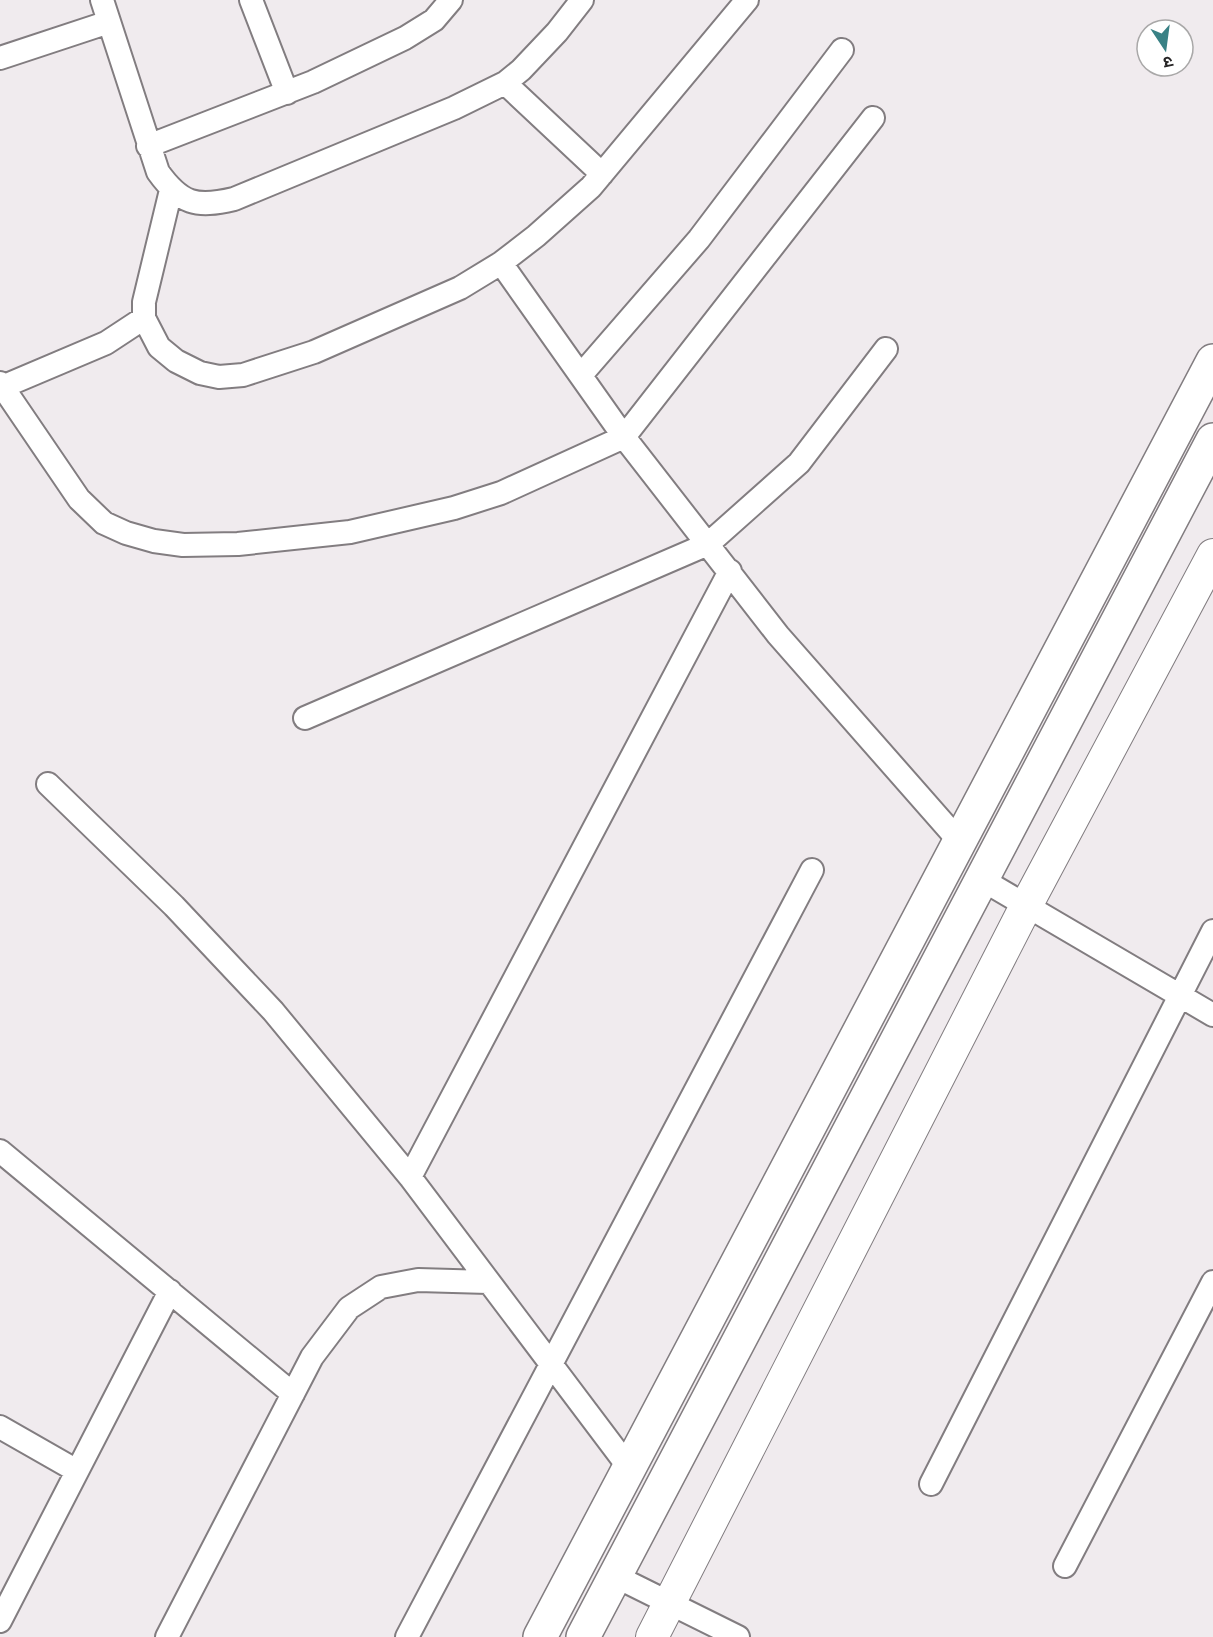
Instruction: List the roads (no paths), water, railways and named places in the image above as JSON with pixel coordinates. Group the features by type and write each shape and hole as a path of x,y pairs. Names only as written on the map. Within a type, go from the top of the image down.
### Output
{"main road":[{"path":"540,1637 1213,361"},
{"path":"584,1637 1213,440"}],"street":[{"path":"102,0 158,172 171,190 188,202 211,204 234,199 454,108 505,83 536,55 582,0"},
{"path":"252,0 287,93"},
{"path":"148,146 287,93 405,38 434,20 451,0"},
{"path":"171,190 144,302 144,318 159,347 176,361 200,373 219,377 243,375 314,352 460,288 501,263 536,236 591,187 747,0"},
{"path":"0,58 109,22"},
{"path":"581,375 699,239 842,50"},
{"path":"505,83 602,174"},
{"path":"144,318 106,343 1,385 79,499 104,523 126,533 154,541 183,545 238,544 350,532 454,508 501,493 624,437 873,118"},
{"path":"501,263 624,437 778,635 960,842"},
{"path":"305,718 708,544 799,463 886,349"},
{"path":"652,1637 1026,906 1213,555"},
{"path":"410,1177 730,571"},
{"path":"48,784 174,906 273,1011 410,1177 630,1469"},
{"path":"407,1637 812,870"},
{"path":"981,879 1213,1015"},
{"path":"931,1484 1213,931"},
{"path":"0,1151 293,1394"},
{"path":"176,1634 312,1357 349,1308 381,1287 418,1280 489,1282"},
{"path":"1065,1566 1213,1282"},
{"path":"0,1621 9,1581 77,1471 170,1291"},
{"path":"0,1427 77,1471"},
{"path":"615,1576 738,1637"}]}
